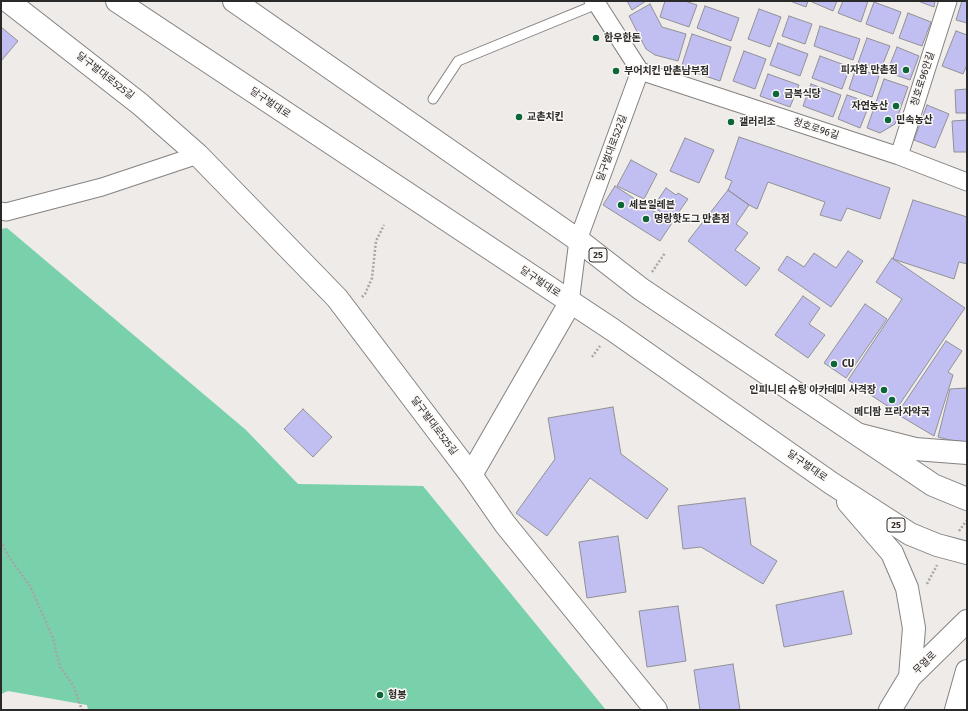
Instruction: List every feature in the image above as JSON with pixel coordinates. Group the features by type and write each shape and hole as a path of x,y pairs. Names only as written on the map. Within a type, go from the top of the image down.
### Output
{"main road":[{"name":"달구벌대로525길","path":"8,1 140,104 198,155 337,298 471,475 505,524 656,710"},
{"name":"달구벌대로","path":"117,1 570,303 613,330 831,483 910,534 937,545 967,553"},
{"name":"25","path":"234,1 578,240 641,289 933,485 967,500"},
{"path":"471,475 570,303"},
{"path":"855,433 915,449 967,453"},
{"path":"831,483 892,553 907,588 914,628 910,677"},
{"name":"무열로","path":"890,710 910,677 967,622"},
{"path":"956,710 967,671"},
{"path":"956,710 967,699"}],"street":[{"name":"청호로96안길","path":"899,156 948,1"},
{"path":"597,2 640,71"},
{"name":"달구벌대로522길","path":"570,303 578,240 640,71"},
{"name":"청호로96길","path":"640,71 899,156 967,182"},
{"path":"1,211 6,212 102,187 198,155"}],"lane":[{"path":"433,99 458,61 597,2"}],"path":[{"path":"346,310 365,294 372,278 376,241 384,225"},
{"path":"1,541 9,557 33,592 53,638 60,667 73,685 82,710"}],"green space":[{"path":"7,228 246,430 298,484 423,486 606,710 88,710 87,705 8,691 1,694 1,229"}],"building":[{"path":"627,1 646,1 632,10"},
{"path":"665,1 685,1 697,5 689,27 660,17"},
{"path":"790,1 808,1 806,7"},
{"path":"812,1 837,1 833,11"},
{"path":"843,1 868,1 861,22 838,13"},
{"path":"918,1 935,1 934,7"},
{"path":"962,1 967,1 967,23 956,20"},
{"path":"874,2 901,12 893,34 866,24"},
{"path":"650,4 662,27 686,34 678,61 655,55 646,49 629,16"},
{"path":"705,6 739,18 731,41 697,28"},
{"path":"759,9 781,17 770,47 748,39"},
{"path":"908,13 931,22 922,46 899,38"},
{"path":"789,16 812,24 805,44 782,36"},
{"path":"820,26 860,39 853,60 814,46"},
{"path":"1,27 18,41 1,61"},
{"path":"956,31 967,35 967,65 963,74 942,66"},
{"path":"692,34 731,47 720,81 681,68"},
{"path":"867,38 890,46 880,71 858,63"},
{"path":"778,43 808,54 800,76 770,65"},
{"path":"897,47 919,56 910,80 887,72"},
{"path":"744,51 766,59 755,89 733,81"},
{"path":"820,56 850,67 842,89 812,78"},
{"path":"856,68 879,76 872,97 849,89"},
{"path":"768,74 799,85 790,107 760,96"},
{"path":"884,79 908,87 895,124 880,133 867,128"},
{"path":"811,84 841,95 833,117 803,106"},
{"path":"967,89 967,113 956,113 955,90"},
{"path":"847,95 870,103 860,128 838,119"},
{"path":"927,105 949,114 935,148 914,140"},
{"path":"967,120 967,152 954,152 952,121"},
{"path":"739,137 890,188 880,219 847,208 841,221 820,215 825,202 768,182 757,209 749,205 728,190 732,181 725,178"},
{"path":"685,138 714,150 699,183 670,171"},
{"path":"631,160 657,174 644,199 617,186"},
{"path":"615,186 672,223 660,241 603,205"},
{"path":"666,188 676,195 678,193 688,199 673,220 653,207"},
{"path":"728,190 749,205 736,224 748,233 735,250 760,268 746,286 688,241"},
{"path":"913,200 967,217 967,264 959,262 954,279 893,259"},
{"path":"848,251 863,261 831,307 778,270 787,256 804,267 814,253 836,268"},
{"path":"892,258 965,308 895,411 848,380 902,299 876,282"},
{"path":"803,296 820,308 809,324 825,335 808,358 775,335"},
{"path":"865,304 887,319 846,378 824,363"},
{"path":"946,341 962,351 948,372 953,375 934,436 897,414"},
{"path":"967,388 967,442 938,437 950,389"},
{"path":"613,407 621,454 668,489 647,519 590,478 547,536 516,513 555,459 548,418"},
{"path":"303,409 332,437 313,457 284,429"},
{"path":"745,498 751,545 777,561 763,584 701,547 683,549 678,506"},
{"path":"618,536 626,592 587,598 579,542"},
{"path":"843,591 852,634 784,647 776,605"},
{"path":"678,606 686,661 647,667 639,611"},
{"path":"733,664 740,710 700,710 694,670"}],"place":[{"name":"한우한돈","path":"596,38"},
{"name":"피자함 만촌점","path":"906,70"},
{"name":"부어치킨 만촌남부점","path":"616,71"},
{"name":"금복식당","path":"776,94"},
{"name":"자연농산","path":"896,106"},
{"name":"교촌치킨","path":"519,117"},
{"name":"민속농산","path":"888,120"},
{"name":"갤러리조","path":"731,122"},
{"name":"세븐일레븐","path":"621,205"},
{"name":"명랑핫도그 만촌점","path":"646,219"},
{"name":"CU","path":"834,364"},
{"name":"인피니티 슈팅 아카데미 사격장","path":"884,390"},
{"name":"메디팜 프라자약국","path":"892,400"},
{"name":"형봉","path":"380,695"}]}
